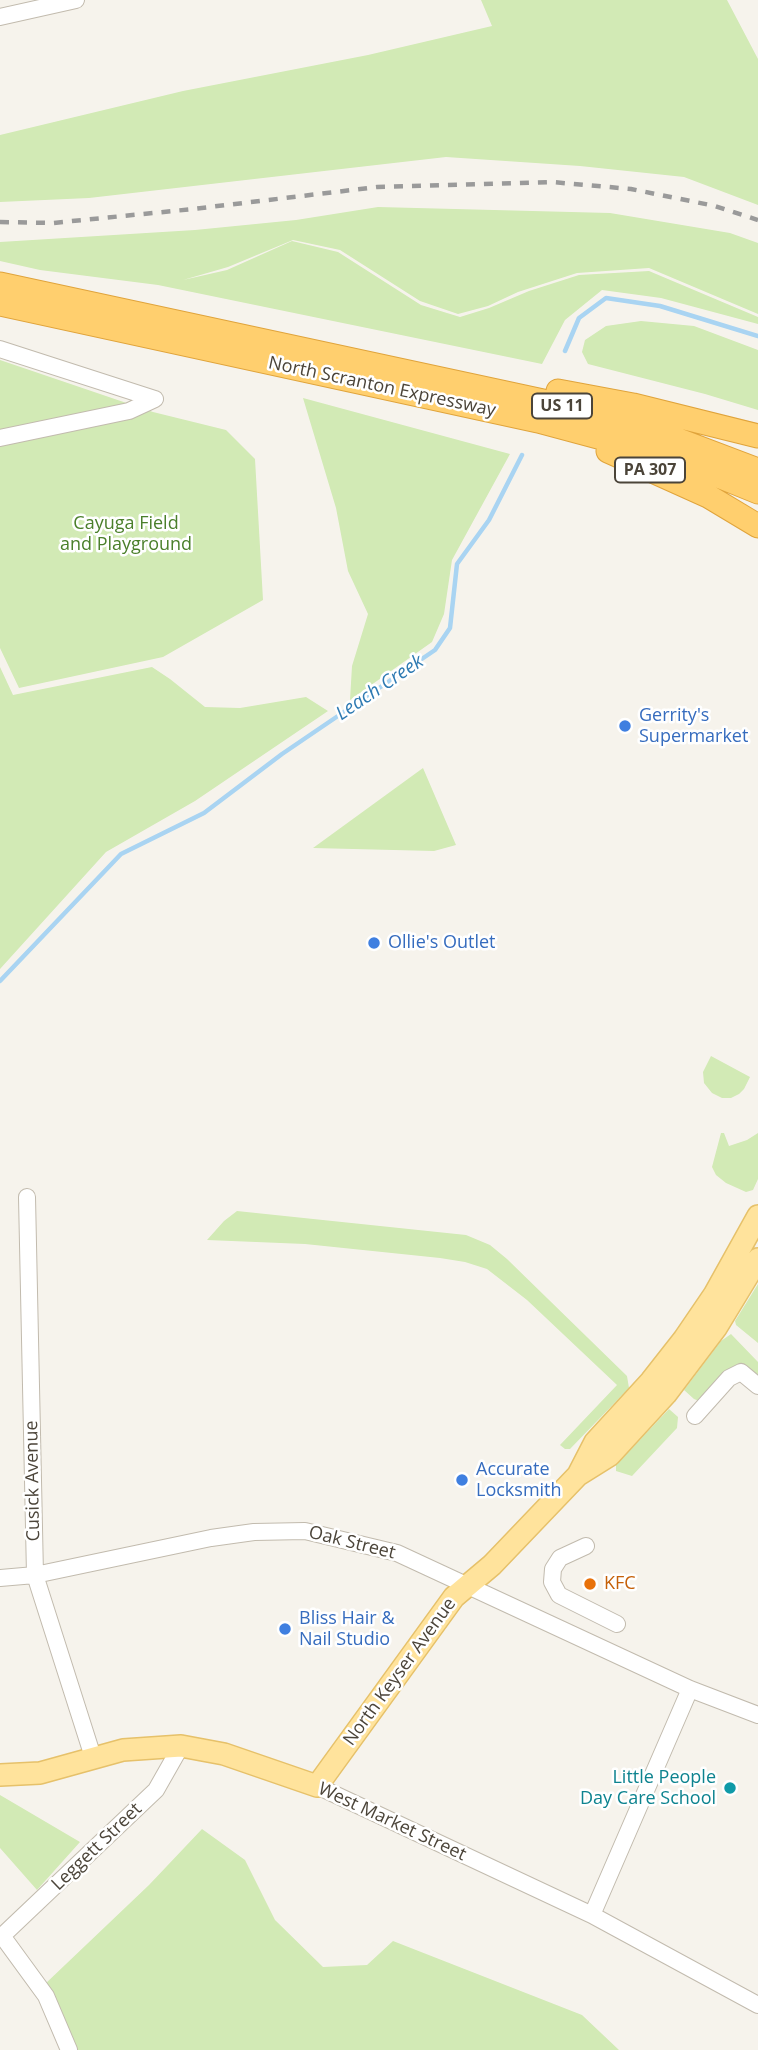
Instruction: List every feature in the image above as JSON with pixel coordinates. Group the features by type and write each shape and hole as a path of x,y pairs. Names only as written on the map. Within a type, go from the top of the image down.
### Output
{"highway":[{"name":"North Scranton Expressway","path":"0,284 600,416 690,443 758,470"},
{"name":"North Scranton Expressway","path":"0,304 538,421 659,454 758,492"},
{"path":"361,362 577,394 758,436"},
{"name":"PA 307","path":"538,421 681,483 758,526"}],"main road":[{"name":"North Keyser Avenue","path":"578,1475 595,1442 651,1381 684,1339 714,1295 758,1216"},
{"name":"North Keyser Avenue","path":"317,1786 454,1597 492,1565 578,1475 610,1455 666,1394 716,1328 758,1259"},
{"name":"West Market Street","path":"0,1774 40,1773 123,1750 181,1745 223,1754 317,1786"}],"street":[{"path":"0,17 17,6 76,0"},
{"path":"0,349 155,400 129,411 0,438"},
{"name":"Cusick Avenue","path":"27,1197 35,1575 93,1757"},
{"path":"695,1416 730,1378 741,1372 758,1386"},
{"name":"Oak Street","path":"0,1578 35,1575 211,1538 254,1532 305,1531 397,1553 690,1689 758,1715"},
{"path":"586,1546 560,1558 553,1569 552,1582 559,1595 617,1625"},
{"path":"592,1916 690,1689"},
{"name":"Leggett Street","path":"2,1937 156,1790 181,1745"},
{"name":"West Market Street","path":"317,1786 592,1916 758,2005"},
{"path":"2,1937 46,1996 69,2050"}],"green space":[{"path":"481,0 727,0 758,59 758,205 684,177 580,166 446,157 89,198 0,202 0,135 183,91 368,55 492,26"},
{"path":"378,207 610,213 730,233 758,243 758,314 649,268 577,273 518,292 488,306 458,314 420,301 340,250 293,240 228,267 183,280 227,270 292,241 338,252 421,305 460,317 579,275 649,271 758,317 758,324 661,298 602,290 565,320 542,364 158,285 40,270 0,261 0,242 195,230 296,220"},
{"path":"641,321 694,326 758,350 758,410 588,364 582,352 585,340 606,326"},
{"name":"Cayuga Field and Playground","path":"0,360 153,412 226,430 255,459 263,600 163,657 19,688 0,648"},
{"path":"303,398 510,454 452,560 444,614 432,642 350,700 352,666 368,614 348,571 336,508"},
{"path":"0,667 13,695 152,667 205,707 240,708 306,697 328,711 195,801 106,852 0,969"},
{"path":"423,768 456,845 434,851 313,848"},
{"path":"711,1056 750,1077 739,1094 722,1098 712,1093 704,1083 703,1072"},
{"path":"721,1133 724,1133 729,1146 758,1133 758,1179 753,1190 746,1192 716,1175 712,1167"},
{"path":"237,1211 466,1235 490,1245 627,1376 629,1388 570,1449 565,1449 560,1445 617,1385 527,1300 487,1269 440,1258 305,1244 207,1240"},
{"path":"758,1284 758,1343 736,1325 735,1321"},
{"path":"731,1334 758,1362 758,1378 748,1369 699,1401 694,1399 684,1390 721,1341"},
{"path":"669,1409 678,1417 677,1428 632,1476 616,1471 616,1465"},
{"path":"0,1795 80,1842 37,1890 0,1848"},
{"path":"202,1829 245,1860 275,1920 323,1967 367,1965 393,1941 582,2015 619,2050 75,2050 45,1984 149,1885"}],"waterway":[{"name":"Leach Creek","path":"565,351 579,318 606,298 660,306 758,336"},
{"name":"Leach Creek","path":"0,981 121,854 204,813 282,754 435,650 450,628 457,564 489,520 522,455"}],"railway":[{"path":"0,222 53,223 377,187 552,182 631,189 715,206 758,220"}],"place":[{"name":"Gerrity's Supermarket","path":"625,726"},
{"name":"Ollie's Outlet","path":"374,943"},
{"name":"Accurate Locksmith","path":"462,1480"},
{"name":"KFC","path":"590,1584"},
{"name":"Bliss Hair & Nail Studio","path":"285,1629"},
{"name":"Little People Day Care School","path":"730,1788"}]}
